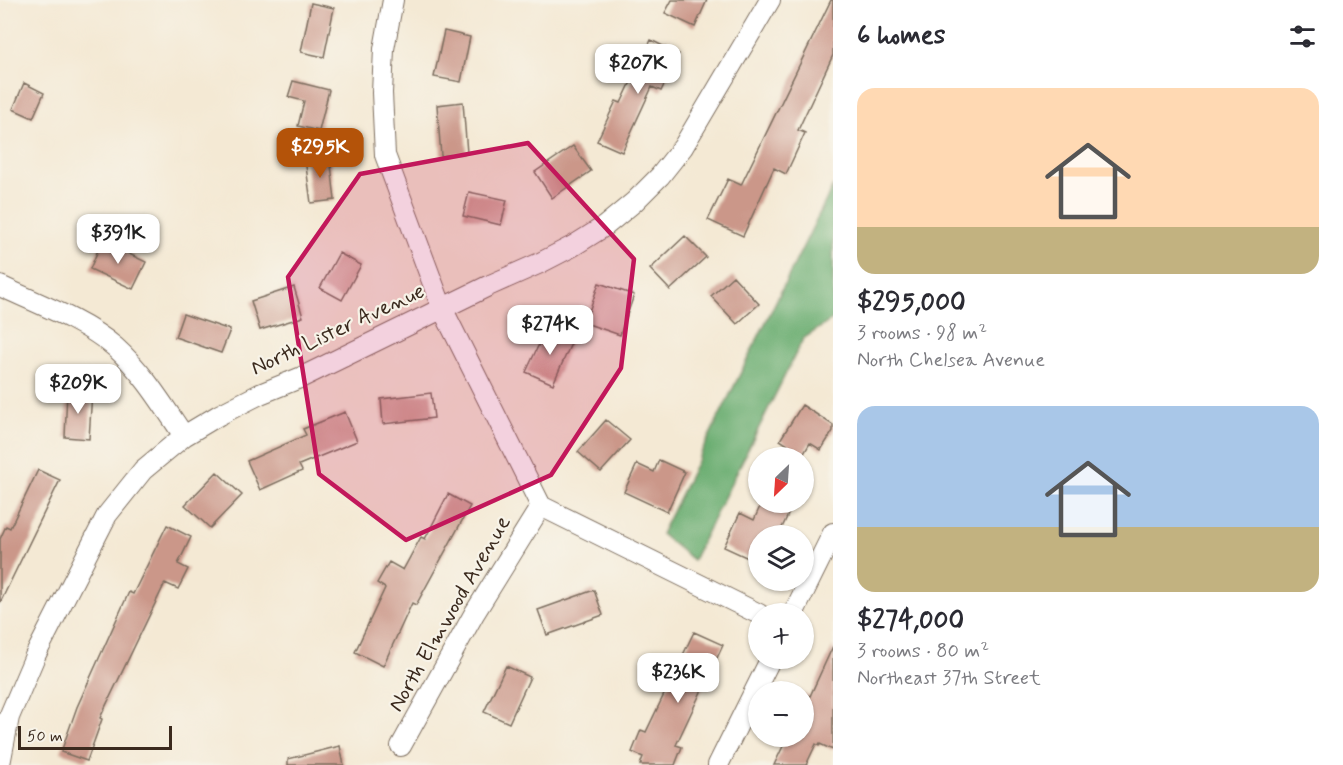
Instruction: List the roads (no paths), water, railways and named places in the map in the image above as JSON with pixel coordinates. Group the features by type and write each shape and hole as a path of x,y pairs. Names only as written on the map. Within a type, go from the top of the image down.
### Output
{"street":[{"path":"393,0 384,49 382,93 386,155 442,308 541,506 748,609"},
{"name":"North Lister Avenue","path":"0,764 9,717 35,656 107,515 143,470 184,435 260,394 302,377 573,246 604,225 634,202 660,176 683,147 770,0"},
{"path":"0,286 87,328 114,346 141,373 184,435"},
{"name":"North Elmwood Avenue","path":"402,746 474,615 541,506"},
{"path":"798,603 833,533"},
{"path":"718,765 766,669"}]}
